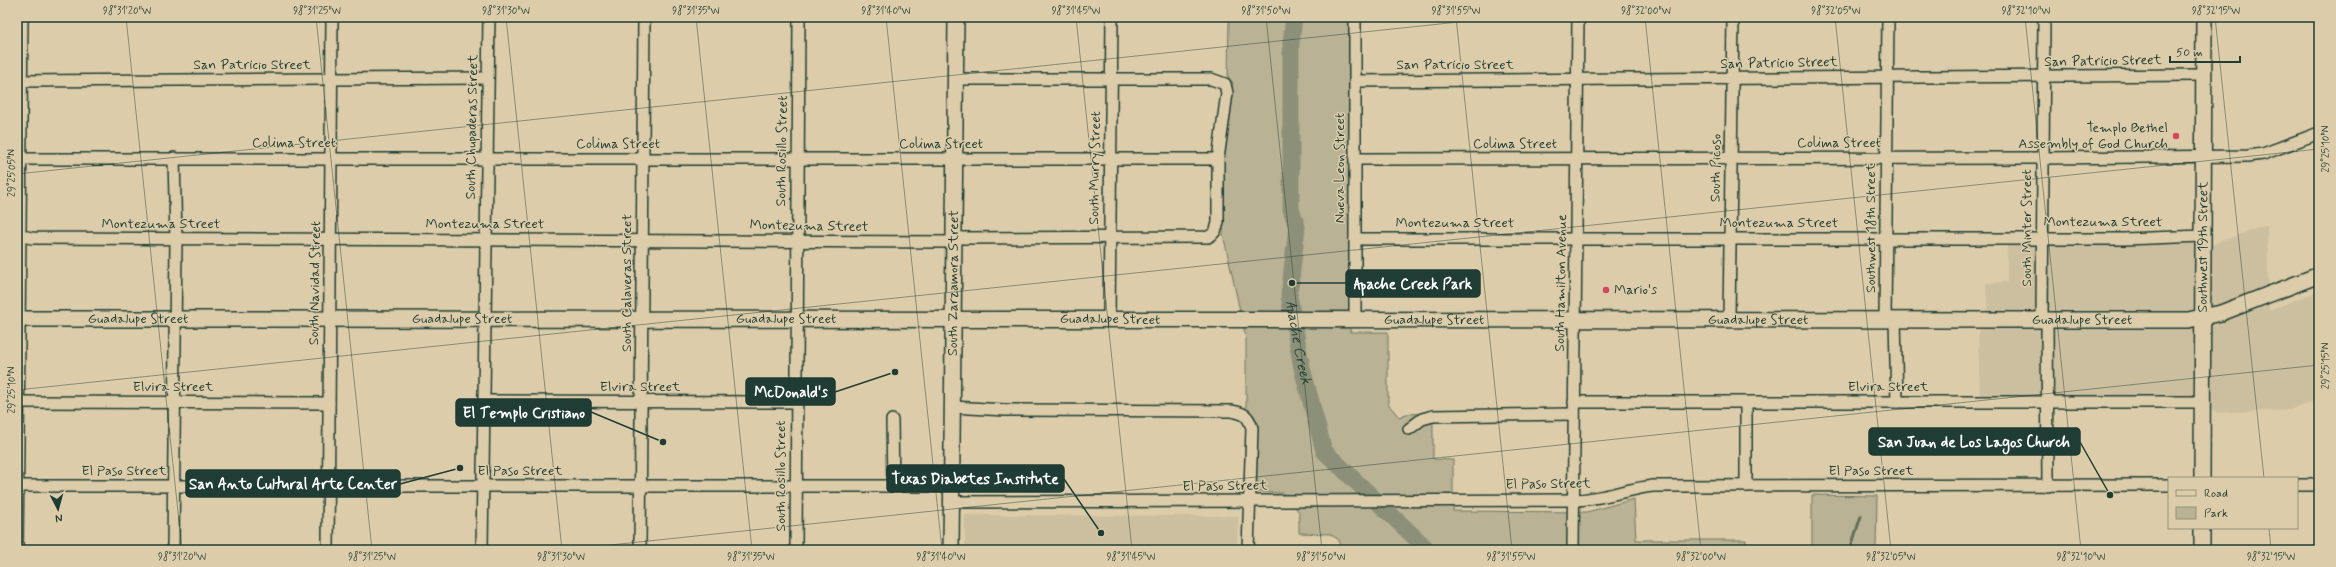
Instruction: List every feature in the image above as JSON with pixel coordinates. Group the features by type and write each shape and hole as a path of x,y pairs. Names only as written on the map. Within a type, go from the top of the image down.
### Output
{"main road":[{"name":"South Zarzamora Street","path":"951,550 956,17"},
{"name":"Southwest 19th Street","path":"2202,477 2204,17"},
{"name":"Guadalupe Street","path":"18,319 953,321 1355,319 2188,320 2221,313 2319,275"},
{"path":"2202,529 2202,550"}],"street":[{"path":"17,550 19,82 22,17"},
{"name":"South Navidad Street","path":"328,550 332,17"},
{"name":"South Chupaderas Street","path":"482,550 489,17"},
{"name":"South Calaveras Street","path":"640,550 644,17"},
{"name":"South Rosillo Street","path":"796,550 796,320 799,17"},
{"name":"South Murry Street","path":"1109,320 1112,17"},
{"name":"Nueva Leon Street","path":"1355,17 1355,319"},
{"name":"South Hamilton Avenue","path":"1573,550 1578,159 1578,17"},
{"name":"South Picoso","path":"1729,319 1733,17"},
{"name":"Southwest 18th Street","path":"1888,17 1885,238 1897,402"},
{"name":"South Minter Street","path":"2044,17 2042,237 2048,402 2048,486"},
{"name":"San Patricio Street","path":"1355,81 2204,75"},
{"name":"San Patricio Street","path":"19,82 487,78"},
{"path":"955,79 1212,79 1223,83 1227,87 1218,159"},
{"name":"Colima Street","path":"1355,159 2043,158 2204,156 2263,154 2319,133"},
{"name":"Colima Street","path":"19,158 487,158 797,160 1218,159"},
{"path":"173,550 173,402 176,239 174,158"},
{"name":"Montezuma Street","path":"19,235 32,238 176,239 954,240 1208,237 1217,228 1218,159"},
{"name":"Montezuma Street","path":"1355,238 1730,239 2042,237 2124,239 2203,236"},
{"name":"Elvira Street","path":"484,400 796,402"},
{"name":"Elvira Street","path":"18,402 329,403"},
{"name":"Elvira Street","path":"1574,402 2203,402"},
{"path":"1746,402 1746,486"},
{"path":"952,407 1006,410 1240,412 1249,418 1252,428 1248,550"},
{"path":"1409,429 1422,419 1433,416 1574,414"},
{"path":"892,420 893,486"},
{"name":"El Paso Street","path":"951,502 1574,500 1604,497 1634,488 1653,486 2168,485"},
{"path":"2298,485 2319,485"},
{"name":"El Paso Street","path":"17,486 951,486"}],"shaded area":[{"path":"2267,225 2269,310 2319,291 2319,399 2290,410 2216,413 2193,395 1980,396 1978,332 1987,308 1986,283 2007,282 2007,243 2213,244"},
{"path":"965,515 1238,516 1237,550 965,550"}],"green space":[{"path":"1229,17 1350,17 1350,332 1388,332 1388,404 1399,417 1406,414 1433,413 1433,459 1453,460 1453,511 1587,512 1634,499 1636,540 1746,540 1746,550 1340,550 1339,540 1330,534 1299,533 1299,512 1283,493 1258,492 1256,490 1258,423 1253,414 1246,409 1246,338 1223,234 1224,161 1233,83 1228,77"},
{"path":"1812,495 1877,496 1876,549 1942,550 1812,550"}],"waterway":[{"name":"Apache Creek","path":"1294,17 1291,43 1291,209 1297,227 1289,296 1302,368 1324,451 1428,550"},
{"path":"1850,550 1861,516"}],"place":[{"name":"Templo Bethel Assembly of God Church","path":"2176,136"},
{"name":"Apache Creek Park","path":"1292,283"},
{"name":"Mario's","path":"1606,290"},
{"name":"McDonald's","path":"895,372"},
{"name":"El Templo Cristiano","path":"663,442"},
{"name":"San Anto Cultural Arte Center","path":"460,468"},
{"name":"San Juan de Los Lagos Church","path":"2110,495"},
{"name":"Texas Diabetes Institute","path":"1101,533"}]}
